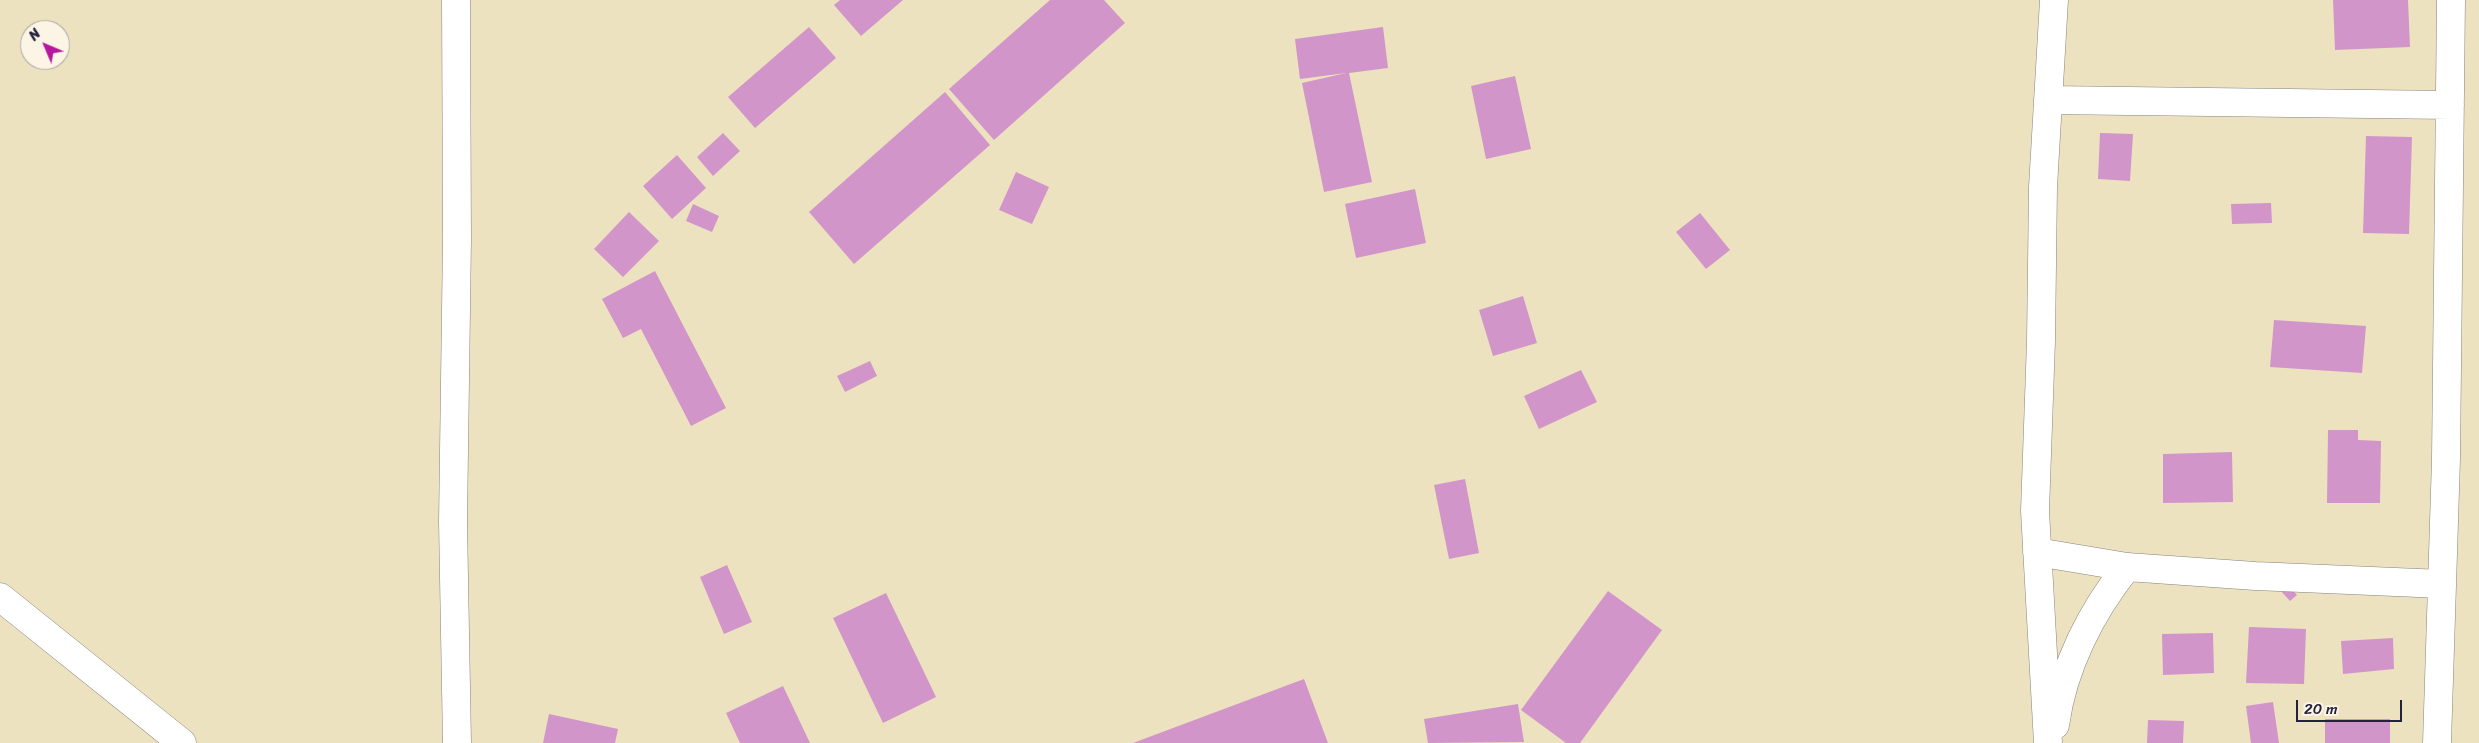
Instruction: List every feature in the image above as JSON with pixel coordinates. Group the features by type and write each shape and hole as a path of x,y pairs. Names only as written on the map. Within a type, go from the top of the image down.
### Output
{"street":[{"path":"456,0 457,240 453,522 457,743"},
{"path":"2048,743 2034,511 2042,341 2042,187 2054,0"},
{"path":"2437,743 2442,584 2451,0"},
{"path":"2048,100 2450,105"},
{"path":"2037,552 2127,567 2255,576 2442,584"},
{"path":"2052,743 2056,717 2072,661 2104,596 2127,567"},
{"path":"0,598 182,743"}],"building":[{"path":"840,0 903,0 861,36 834,5"},
{"path":"1050,0 1104,0 1125,23 994,140 949,89"},
{"path":"2333,0 2408,0 2410,47 2335,50"},
{"path":"809,27 836,58 755,128 728,97"},
{"path":"1383,27 1388,68 1349,73 1372,182 1324,192 1302,83 1346,73 1300,79 1295,39"},
{"path":"1515,76 1531,149 1486,159 1471,86"},
{"path":"945,92 990,145 854,264 809,212"},
{"path":"723,133 740,151 713,176 697,157"},
{"path":"2100,133 2133,134 2130,181 2098,179"},
{"path":"2366,136 2412,137 2409,234 2363,233"},
{"path":"677,155 706,188 672,219 643,186"},
{"path":"1016,172 1049,187 1032,224 999,210"},
{"path":"1415,189 1426,243 1356,258 1345,204"},
{"path":"2271,203 2272,223 2232,224 2231,204"},
{"path":"693,204 719,216 712,232 686,221"},
{"path":"629,212 659,241 623,277 594,249"},
{"path":"1700,213 1730,250 1706,269 1676,232"},
{"path":"655,271 726,408 691,426 641,329 623,338 602,299"},
{"path":"1523,296 1537,343 1493,356 1479,310"},
{"path":"2274,320 2366,326 2362,373 2270,367"},
{"path":"870,361 877,376 845,392 837,376"},
{"path":"1581,370 1597,402 1539,429 1524,396"},
{"path":"2328,430 2358,430 2358,440 2381,441 2380,503 2327,503"},
{"path":"2232,452 2233,502 2163,503 2163,454"},
{"path":"1465,479 1479,553 1449,559 1434,485"},
{"path":"727,565 752,622 724,634 700,577"},
{"path":"2287,584 2297,595 2290,601 2280,590"},
{"path":"1608,591 1662,630 1580,743 1566,743 1521,710"},
{"path":"886,593 936,697 883,723 833,618"},
{"path":"2249,627 2306,629 2304,684 2246,683"},
{"path":"2213,633 2214,673 2163,675 2162,634"},
{"path":"2393,638 2394,669 2343,674 2341,641"},
{"path":"1304,679 1328,743 1133,743"},
{"path":"783,686 810,743 740,743 726,713"},
{"path":"2273,702 2279,743 2251,743 2246,706"},
{"path":"1518,704 1524,742 1428,743 1424,719"},
{"path":"549,714 618,729 615,743 543,743"},
{"path":"2325,719 2390,719 2390,743 2325,743"},
{"path":"2148,720 2184,721 2183,743 2147,743"}]}
